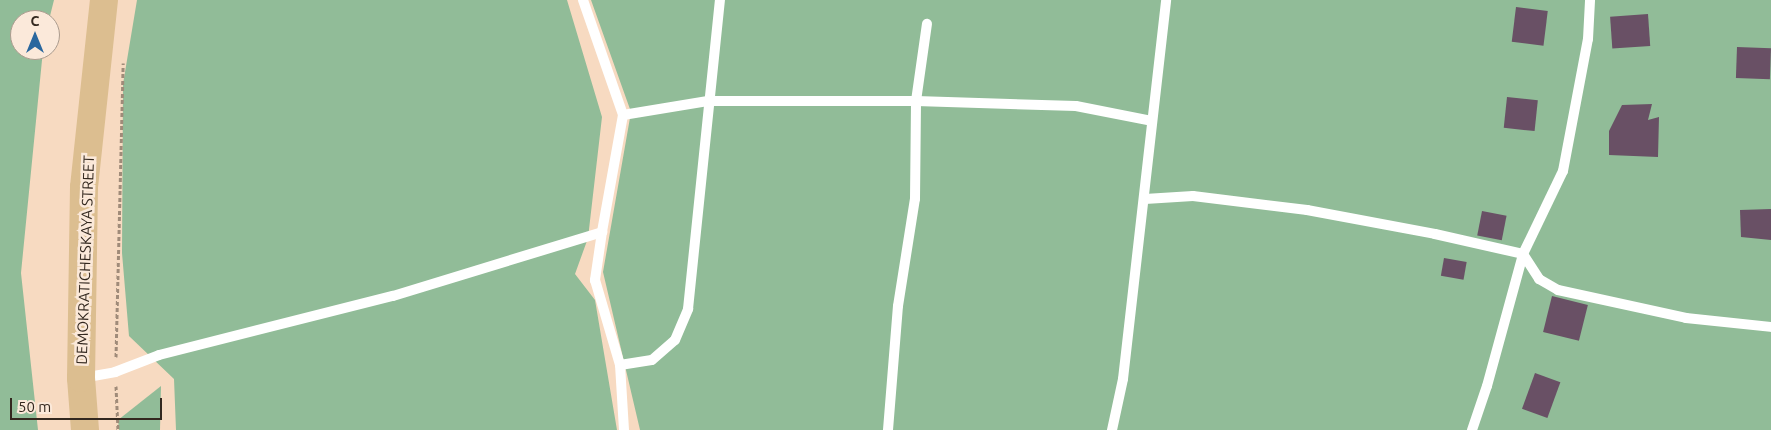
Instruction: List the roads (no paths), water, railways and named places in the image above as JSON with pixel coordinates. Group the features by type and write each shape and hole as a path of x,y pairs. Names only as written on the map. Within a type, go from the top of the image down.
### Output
{"main road":[{"name":"DEMOKRATICHESKAYA STREET","path":"85,430 81,378 84,187 104,0"}],"lane":[{"path":"583,0 623,115 595,280 620,365 624,430"},
{"path":"620,365 652,360 675,340 688,309 708,101 720,0"},
{"path":"1112,430 1123,379 1145,200 1166,0"},
{"path":"1472,430 1487,386 1522,254 1563,170 1588,39 1590,0"},
{"path":"888,430 898,306 914,200 916,101 927,24"},
{"path":"623,115 708,101 916,101 1076,106 1152,122"},
{"path":"1145,200 1193,196 1307,210 1435,234 1522,254 1540,279 1558,290 1686,318 1771,327"},
{"path":"81,378 116,372 158,355 393,296 602,232"}]}
